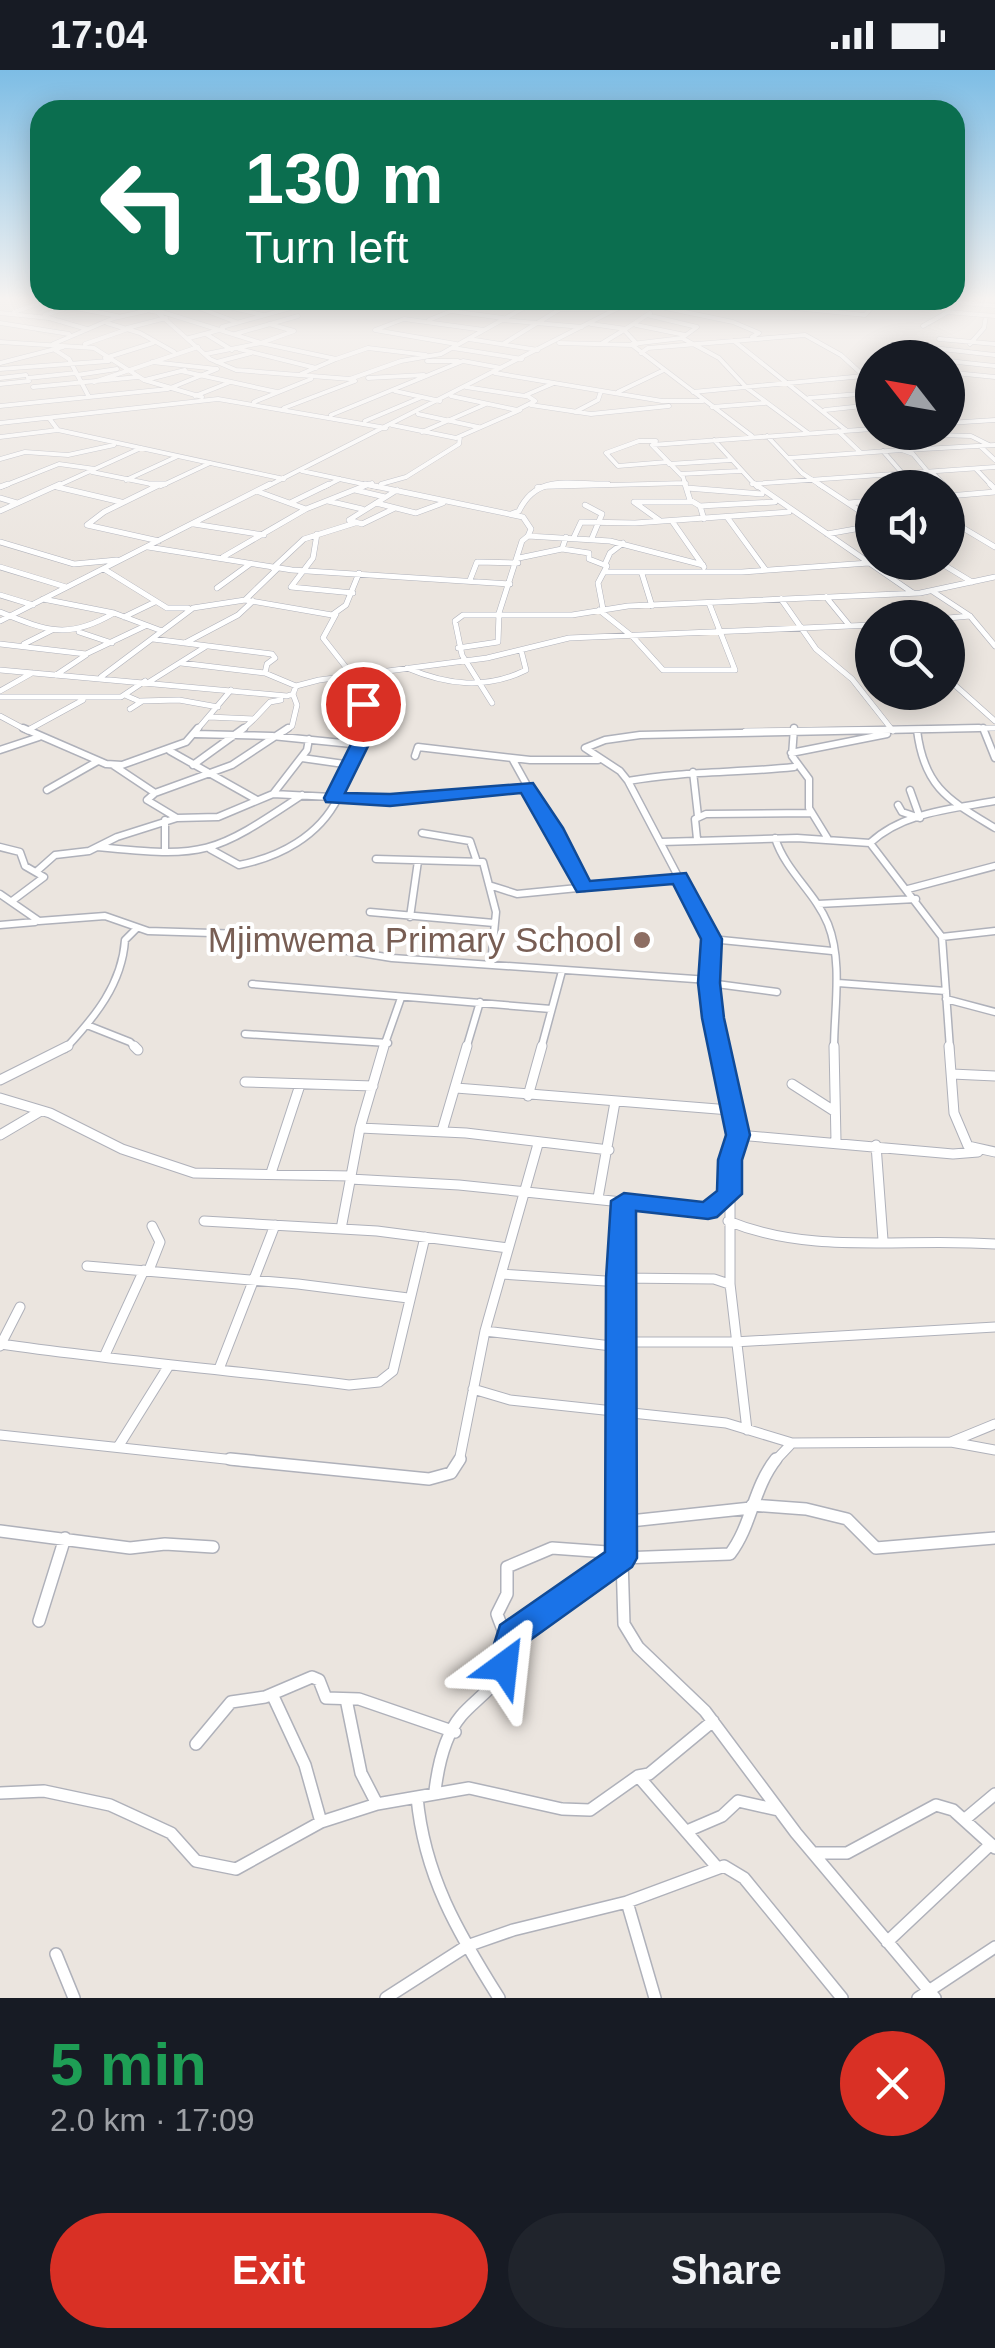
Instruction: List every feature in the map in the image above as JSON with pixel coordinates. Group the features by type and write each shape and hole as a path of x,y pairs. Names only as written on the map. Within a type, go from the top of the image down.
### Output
{"street":[{"path":"33,388 39,402"},
{"path":"69,388 76,415"},
{"path":"85,388 99,413"},
{"path":"0,406 171,388"},
{"path":"195,396 216,388"},
{"path":"259,388 277,392"},
{"path":"250,404 288,388"},
{"path":"283,408 337,388"},
{"path":"327,416 399,388"},
{"path":"0,621 464,388"},
{"path":"219,558 306,509 355,490 406,477 458,439 535,401 472,388"},
{"path":"525,396 543,388"},
{"path":"583,388 683,403"},
{"path":"616,393 626,388"},
{"path":"688,388 752,436"},
{"path":"693,392 747,388 808,433"},
{"path":"794,388 847,430"},
{"path":"168,389 458,439"},
{"path":"394,390 440,400"},
{"path":"176,391 182,403"},
{"path":"574,413 598,400 601,391"},
{"path":"122,394 129,409"},
{"path":"809,398 855,395"},
{"path":"449,396 520,410"},
{"path":"361,423 422,397"},
{"path":"0,423 218,399"},
{"path":"598,400 608,412"},
{"path":"531,405 574,413 703,401"},
{"path":"712,407 765,403"},
{"path":"421,432 486,404"},
{"path":"750,405 774,409"},
{"path":"825,410 855,406"},
{"path":"414,414 479,427"},
{"path":"49,418 58,430"},
{"path":"965,422 995,420"},
{"path":"0,436 58,430 284,479"},
{"path":"732,460 618,466 606,454 639,441 855,430"},
{"path":"838,431 860,452"},
{"path":"766,435 811,480 855,509"},
{"path":"11,436 16,454"},
{"path":"965,436 992,445"},
{"path":"714,440 752,484 855,554"},
{"path":"665,442 652,446 680,474 693,502"},
{"path":"0,458 16,454 57,456 118,444"},
{"path":"965,445 992,445"},
{"path":"978,445 995,460"},
{"path":"0,511 141,448"},
{"path":"100,450 127,456"},
{"path":"789,458 902,450 928,470"},
{"path":"883,451 900,470"},
{"path":"126,480 179,456"},
{"path":"159,541 88,525 123,502 211,463"},
{"path":"1,485 59,464 157,486"},
{"path":"961,470 995,468"},
{"path":"976,469 995,491"},
{"path":"680,474 740,470"},
{"path":"302,471 375,484 443,503 523,516 530,533"},
{"path":"356,523 349,517 406,484 406,477"},
{"path":"752,484 855,477"},
{"path":"290,503 334,479 346,478"},
{"path":"511,514 519,511 526,496 542,485 686,486 765,494"},
{"path":"57,487 123,502"},
{"path":"355,490 385,497"},
{"path":"965,494 995,491"},
{"path":"259,492 306,509"},
{"path":"0,498 17,503"},
{"path":"328,501 363,509"},
{"path":"661,521 634,502 693,502 700,506 775,502"},
{"path":"375,503 418,512 443,503"},
{"path":"849,504 855,503"},
{"path":"585,506 601,512 592,538"},
{"path":"700,506 704,518"},
{"path":"184,643 238,615 304,539 394,508"},
{"path":"562,549 580,522 618,526 789,512"},
{"path":"727,517 765,569"},
{"path":"672,520 712,572"},
{"path":"194,524 264,535"},
{"path":"827,534 855,527"},
{"path":"965,529 995,548"},
{"path":"530,533 610,541 703,565"},
{"path":"458,648 498,642 499,613 522,542 530,533"},
{"path":"318,534 306,571 292,587 353,593"},
{"path":"610,541 618,537"},
{"path":"623,544 610,553 598,582 601,609 663,670 736,670 715,626 718,618 710,603"},
{"path":"2,545 72,564 124,560"},
{"path":"148,548 275,568 510,584"},
{"path":"470,580 477,562 519,560 562,549 589,552 589,559 605,568 644,574 855,565"},
{"path":"650,550 644,574 652,606"},
{"path":"217,588 250,564"},
{"path":"0,566 66,587"},
{"path":"104,569 173,609 249,601 327,616 336,614"},
{"path":"312,590 323,578 323,572"},
{"path":"210,849 239,865 265,858 316,828 333,813 371,714 352,674 323,638 353,593 359,573"},
{"path":"965,578 972,582"},
{"path":"492,703 462,661 454,626 459,617 499,613 566,615 601,609 932,592 993,579"},
{"path":"893,580 913,593"},
{"path":"932,592 970,616 995,646"},
{"path":"826,597 849,624"},
{"path":"0,599 33,605"},
{"path":"780,599 826,660 852,678 897,731"},
{"path":"44,600 114,613 162,631"},
{"path":"124,617 156,602"},
{"path":"102,677 193,608"},
{"path":"0,612 52,630 78,632 113,644"},
{"path":"78,632 114,613"},
{"path":"965,616 970,616"},
{"path":"193,765 236,736 270,702 352,674 462,661 569,638 855,624"},
{"path":"56,674 86,654 146,626"},
{"path":"20,645 52,630"},
{"path":"154,639 272,654 275,658 267,664 265,673"},
{"path":"2,646 86,654"},
{"path":"127,696 206,646"},
{"path":"407,668 440,680 504,680 526,670 521,650"},
{"path":"181,664 265,673 295,693"},
{"path":"0,670 295,693"},
{"path":"0,694 32,673"},
{"path":"114,765 170,751 195,734 231,690"},
{"path":"177,818 147,800 155,793 246,757 295,722 295,693"},
{"path":"0,694 127,696 218,707"},
{"path":"747,1430 729,1284 730,1160 738,1135 730,1110 709,981 712,939 628,781 616,768 586,751 587,746 635,736 794,728 897,731 983,728 995,724 965,695"},
{"path":"30,729 87,698"},
{"path":"130,709 140,700"},
{"path":"209,717 254,719"},
{"path":"2,718 114,765 155,793"},
{"path":"794,728 789,742 794,767"},
{"path":"826,746 827,728"},
{"path":"983,728 995,758"},
{"path":"917,730 926,776 995,828"},
{"path":"791,753 897,731"},
{"path":"195,734 309,738 362,745"},
{"path":"0,750 40,737"},
{"path":"273,794 302,758 309,738"},
{"path":"415,756 418,747 512,760 598,760"},
{"path":"170,751 256,800"},
{"path":"302,758 351,764"},
{"path":"512,760 584,888"},
{"path":"46,790 98,761"},
{"path":"628,781 692,772 794,767 809,778 812,813 828,839"},
{"path":"692,772 698,816 694,822 696,839"},
{"path":"97,848 165,820 224,816 273,794 390,800 526,787"},
{"path":"910,790 920,818"},
{"path":"37,871 58,854 97,848 165,852 210,849 247,832 302,795"},
{"path":"661,842 775,838 870,843 882,832 920,818 995,800"},
{"path":"898,806 902,812 920,818"},
{"path":"698,816 812,813"},
{"path":"731,814 736,838"},
{"path":"165,820 165,852"},
{"path":"422,833 470,840 476,859"},
{"path":"775,838 786,870 818,904 828,927 838,983 834,1018 836,1141"},
{"path":"870,843 942,936 954,1113 960,1135 968,1146 995,1152"},
{"path":"0,847 20,852 25,866 43,874 42,880 12,901"},
{"path":"376,859 476,859 486,866 492,886 496,946 491,964"},
{"path":"410,917 418,861"},
{"path":"908,889 995,866"},
{"path":"492,886 518,894 679,878"},
{"path":"0,894 39,921"},
{"path":"818,904 916,899"},
{"path":"370,912 494,924"},
{"path":"0,926 105,916 136,929 215,932 346,953 709,981 777,992"},
{"path":"0,1080 62,1052 88,1025 115,986 123,969 125,940 136,929"},
{"path":"942,936 995,931"},
{"path":"712,939 832,951"},
{"path":"528,1096 562,970"},
{"path":"838,983 946,995 995,1012"},
{"path":"252,984 550,1009"},
{"path":"341,1229 360,1128 401,998"},
{"path":"442,1131 480,1002"},
{"path":"88,1025 130,1042 138,1050"},
{"path":"245,1034 388,1043"},
{"path":"952,1074 995,1076"},
{"path":"245,1082 374,1086"},
{"path":"792,1084 834,1111"},
{"path":"271,1173 300,1086"},
{"path":"456,1088 730,1110"},
{"path":"0,1098 42,1111 122,1148 188,1171 350,1178 708,1211 730,1194"},
{"path":"598,1198 615,1102"},
{"path":"0,1135 42,1111"},
{"path":"360,1128 442,1131 609,1150"},
{"path":"738,1135 952,1154 982,1150"},
{"path":"0,1435 436,1480 451,1474 459,1463 485,1331 538,1144"},
{"path":"876,1145 883,1240"},
{"path":"624,1201 620,1280 620,1522 624,1624 630,1637 683,1686 713,1722 778,1810 927,1995 995,1947"},
{"path":"204,1221 425,1236 508,1248"},
{"path":"728,1221 772,1239 995,1244"},
{"path":"104,1357 162,1242 161,1234 152,1226"},
{"path":"220,1369 275,1226"},
{"path":"20,1307 0,1345 349,1385 385,1381 394,1370 425,1236"},
{"path":"88,1266 408,1298"},
{"path":"501,1274 620,1280 714,1278 729,1284"},
{"path":"485,1331 620,1344 995,1328"},
{"path":"118,1447 168,1367"},
{"path":"472,1389 492,1398 692,1417 792,1442 951,1442 995,1450"},
{"path":"951,1442 995,1424"},
{"path":"434,1791 442,1760 462,1716 476,1704 507,1661 507,1643 498,1614 507,1594 504,1572 510,1564 552,1548 621,1556 727,1556 747,1531 752,1507 772,1464 792,1442"},
{"path":"620,1522 752,1507 846,1519 860,1527 867,1544 876,1548 995,1538"},
{"path":"0,1531 130,1548 165,1544 213,1548"},
{"path":"39,1621 65,1538"},
{"path":"507,1643 511,1635 621,1556"},
{"path":"196,1744 231,1702 272,1694 312,1677 319,1680 326,1698 364,1700 454,1732"},
{"path":"272,1694 304,1765 321,1822"},
{"path":"346,1699 361,1774 377,1804"},
{"path":"0,1792 53,1789 81,1796 173,1834 196,1862 230,1868 253,1862 321,1822 434,1791 468,1788 583,1811 599,1806 638,1776 649,1774 713,1722"},
{"path":"638,1776 716,1866"},
{"path":"964,1820 995,1794"},
{"path":"417,1798 418,1825 428,1868 450,1924 498,1998"},
{"path":"688,1831 722,1816 738,1801 778,1810"},
{"path":"814,1853 848,1852 895,1830 931,1806 943,1806 993,1846 888,1942"},
{"path":"386,1998 467,1946 512,1930 627,1902 716,1866 724,1866 744,1878 842,1998"},
{"path":"627,1902 655,1998"},
{"path":"56,1954 74,1998"}],"place":[{"name":"Mjimwema Primary School","path":"642,940"}],"route":[{"path":"363,704 371,714 370,724 333,798 390,800 526,787 584,888 679,878 712,939 714,952 709,983 713,1018 738,1135 730,1160 730,1194 708,1211 624,1201 620,1247 621,1558 511,1635 504,1666"}]}
